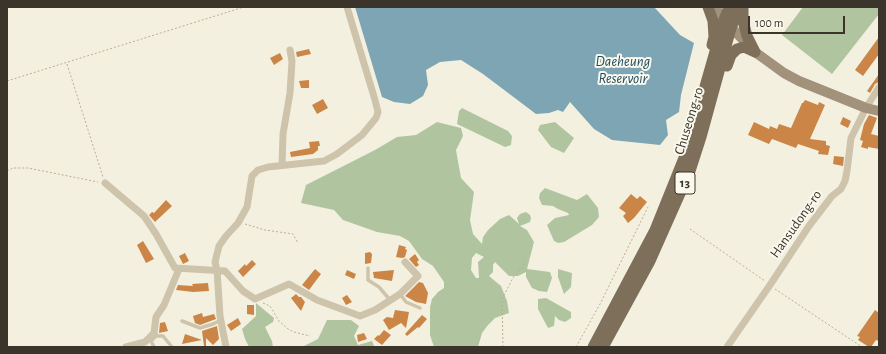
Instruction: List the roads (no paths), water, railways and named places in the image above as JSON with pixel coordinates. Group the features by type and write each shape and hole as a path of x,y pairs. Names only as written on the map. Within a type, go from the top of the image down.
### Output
{"main road":[{"path":"689,145 694,118 714,37 713,20 708,7"},
{"name":"Chuseong-ro","path":"603,347 650,261 690,171 701,137 728,24 729,7"},
{"name":"Chuseong-ro","path":"593,347 655,230 689,145 728,24 739,7"},
{"path":"743,7 747,36 755,52"},
{"path":"690,171 716,107 731,55 737,49 744,47 755,52"}],"street":[{"path":"226,347 221,320 215,262 219,246 239,222 247,208 252,176 258,170 268,167 324,161 337,154 362,135 376,118 378,112 375,100 348,7"},
{"path":"715,7 728,24 755,52 784,73 799,81 866,108 879,111"},
{"path":"282,165 283,134 290,93 292,61 290,50"},
{"name":"Hansudong-ro","path":"727,347 809,226 832,196 841,189 845,181 847,171 851,138 866,108 879,87"},
{"path":"105,183 144,216 175,268 225,271 244,292 255,299 289,284 317,300 360,316 375,310 400,294 418,276 405,262"},
{"path":"126,347 144,344 155,334 156,317 164,305 179,269"}],"lane":[{"path":"368,268 368,280 379,287 390,300"},
{"path":"400,294 406,302 420,308"},
{"path":"182,321 200,328 221,320"},
{"path":"154,347 152,341 155,334 162,336 172,347"}],"water":[{"name":"Daeheung Reservoir","path":"355,7 654,7 680,35 694,43 681,95 679,112 666,120 668,135 660,145 612,140 594,129 570,102 563,112 558,110 549,113 536,114 483,74 461,60 440,62 426,70 428,85 423,96 410,104 394,102 382,97"}]}
